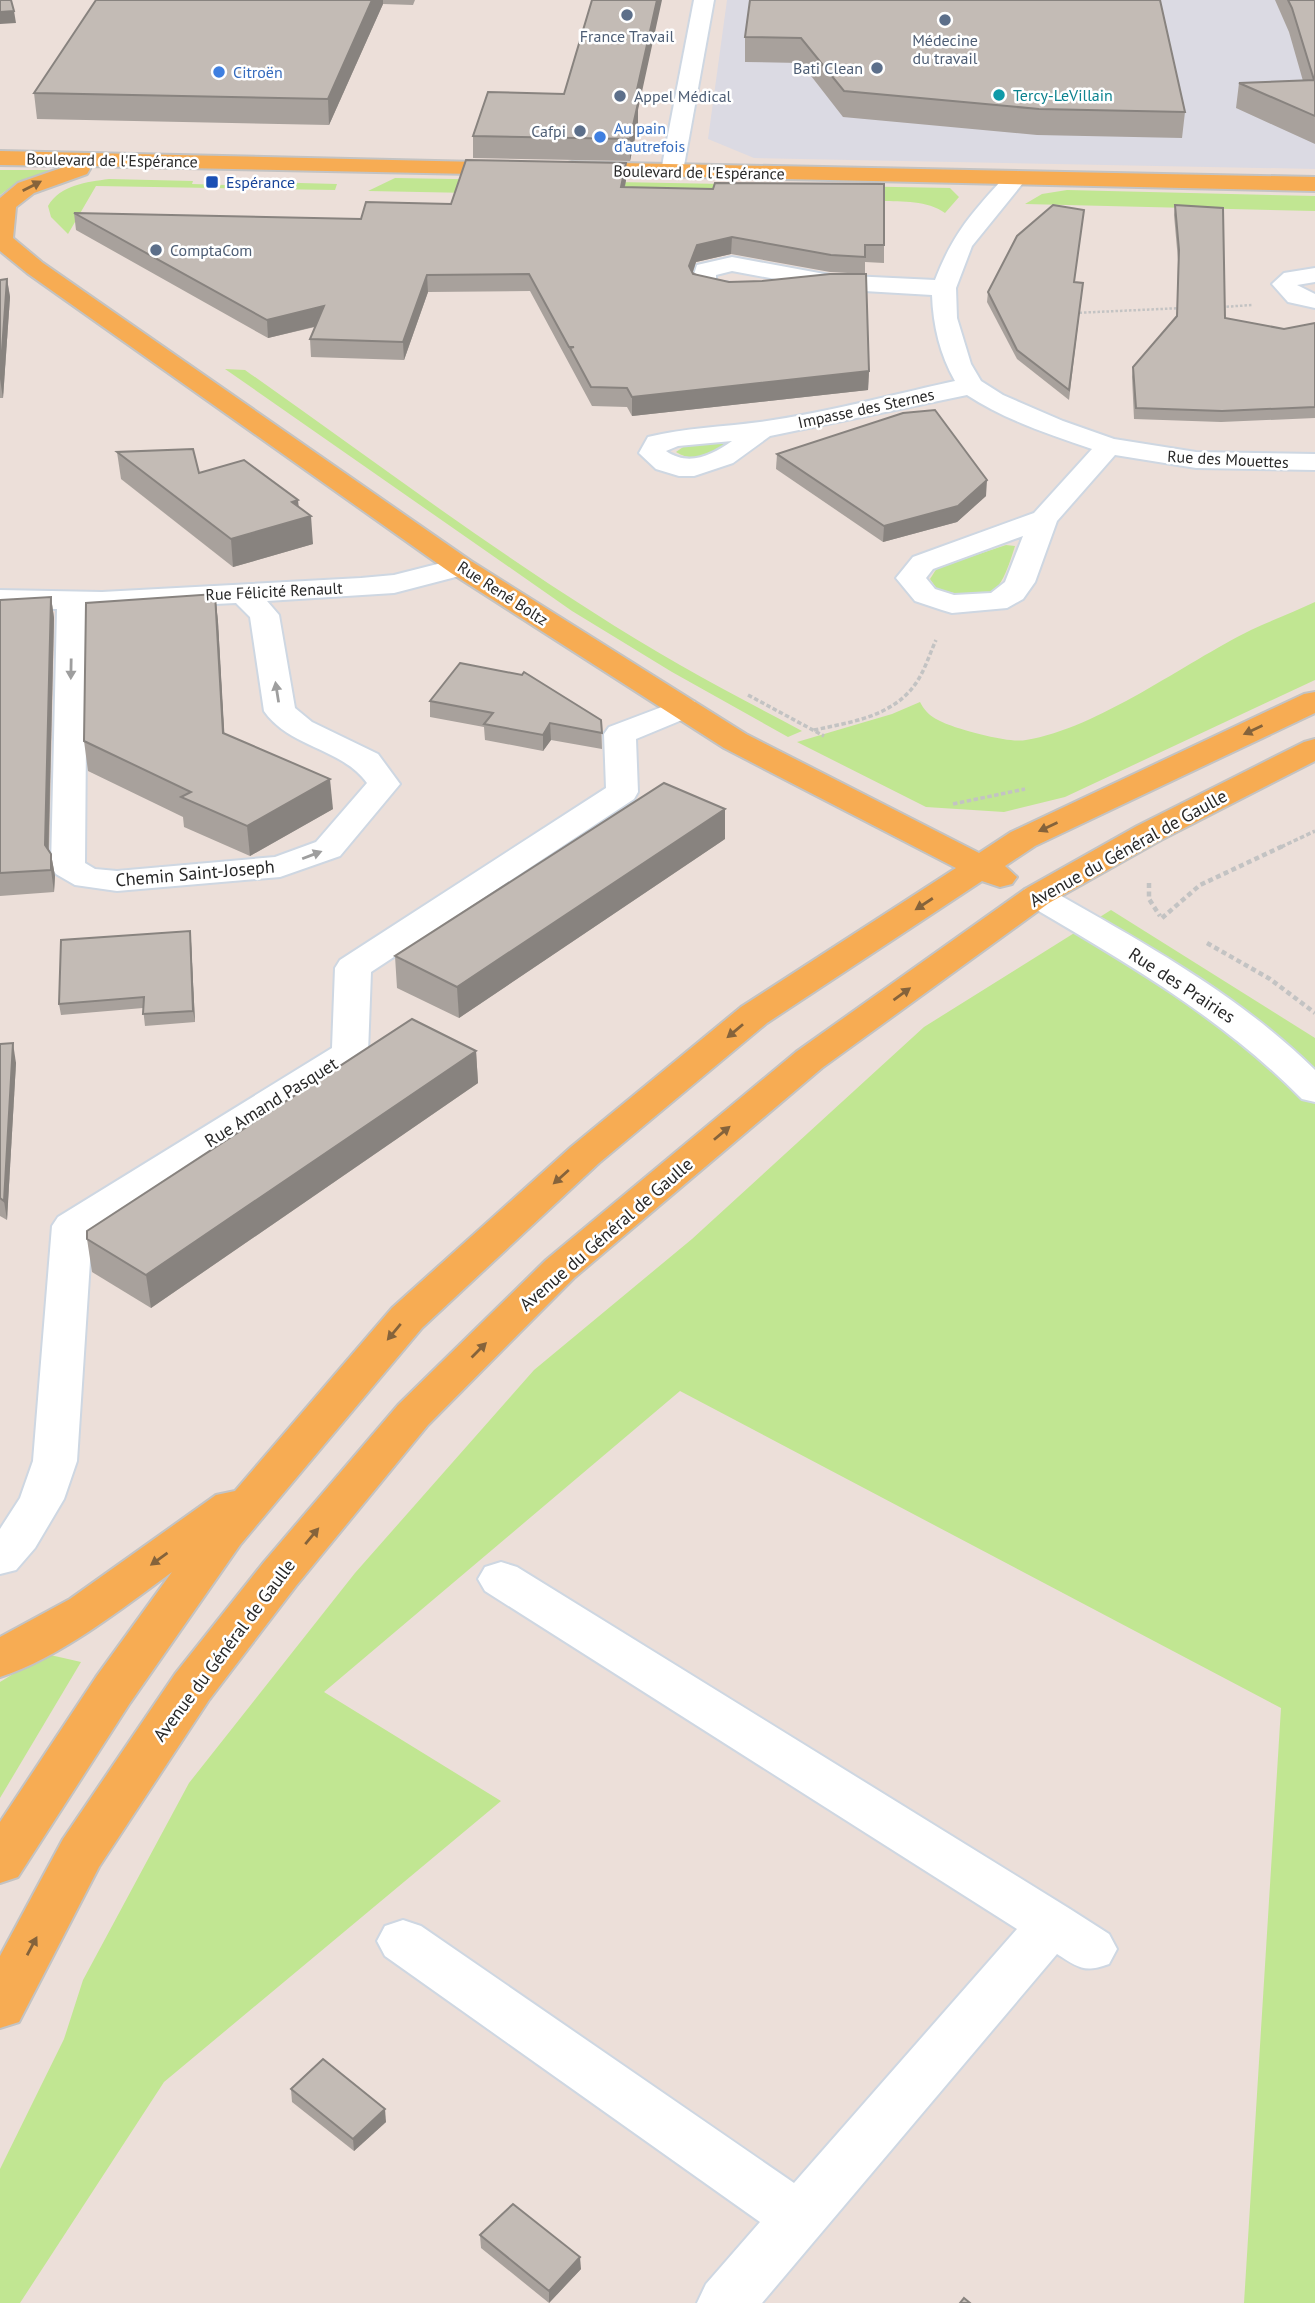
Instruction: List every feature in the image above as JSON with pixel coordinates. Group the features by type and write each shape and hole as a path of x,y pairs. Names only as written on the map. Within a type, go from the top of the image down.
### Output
{"main road":[{"name":"Boulevard de l'Espérance","path":"0,158 1315,184"},
{"path":"0,239 5,205 26,188 111,160"},
{"name":"Rue René Boltz","path":"0,239 35,268 461,567 735,741 921,834 959,858 1037,896"},
{"path":"0,1863 113,1690 224,1534 407,1318 585,1154 754,1015 1023,839 1315,701"},
{"name":"Avenue du Général de Gaulle","path":"0,2006 81,1853 192,1687 280,1574 414,1415 560,1269 809,1060 1037,896 1149,833 1315,749"},
{"path":"0,1659 86,1611 274,1475"}],"street":[{"path":"672,171 704,0"},
{"path":"971,386 958,364 945,318 944,288 960,246 974,225 1016,178"},
{"path":"1308,300 1288,291 1284,284 1292,278 1315,275"},
{"path":"830,282 944,288"},
{"name":"Impasse des Sternes","path":"761,430 971,386"},
{"name":"Rue des Mouettes","path":"971,386 994,401 1054,427 1109,446 1196,460 1315,462"},
{"path":"1044,519 923,563 910,578 925,595 952,604 998,602 1013,593 1020,582 1044,519 1109,446"},
{"name":"Rue Félicité Renault","path":"0,599 72,601 394,584 461,567"},
{"name":"Chemin Saint-Joseph","path":"72,601 68,867 87,878 117,881 280,867 328,849 384,784 367,761 301,729 280,711 264,615 243,593"},
{"name":"Rue Amand Pasquet","path":"0,1558 19,1536 42,1499 55,1461 72,1226 350,1053 353,968 622,792 620,734 683,708"},
{"name":"Rue des Prairies","path":"1037,896 1216,1004 1288,1061 1315,1090"},
{"path":"501,1579 1072,1936 799,2218 726,2303"},
{"path":"403,1941 799,2218"}],"path":[{"path":"1212,307 1308,300"},
{"path":"1065,313 1185,308"},
{"path":"814,730 882,713 904,698 917,682 952,604"},
{"path":"745,694 825,736"},
{"path":"921,834 953,804 944,799"},
{"path":"1126,949 1200,885 1315,831"},
{"path":"1149,833 1174,855 1148,873 1149,899 1162,918 1172,924"},
{"path":"1201,940 1270,979 1315,1013"}],"shaded area":[{"path":"727,0 1315,0 1315,169 754,158 708,139"}],"green space":[{"path":"0,170 55,170 11,187 0,195"},
{"path":"395,178 950,188 959,197 945,213 923,204 898,201 368,191"},
{"path":"109,179 193,181 192,184 225,185 228,181 337,184 335,190 96,186 68,234 51,217 48,206 60,193 75,186"},
{"path":"1067,190 1315,196 1315,211 1025,204 1042,194"},
{"path":"225,369 245,370 460,523 568,596 695,674 802,731 788,737 672,672 572,611"},
{"path":"738,439 716,452 700,457 692,458 676,452 686,445"},
{"path":"1006,545 1015,546 1004,577 991,592 982,595 955,593 937,589 930,579 937,568"},
{"path":"1315,602 1315,680 1065,797 1004,812 926,807 797,742 892,714 920,702 936,719 982,735 1019,741 1054,733 1112,709 1251,630"},
{"path":"1111,910 1315,1038 1315,2303 1244,2303 1281,1708 680,1391 324,1692 501,1801 164,2082 20,2303 0,2303 0,2169 64,2039 83,1980 189,1783 355,1573 534,1370 692,1239 924,1027"},
{"path":"46,1654 81,1662 0,1798 0,1682"}],"building":[{"path":"0,0 11,0 14,11 0,12"},
{"path":"96,0 372,0 328,99 34,93"},
{"path":"592,0 657,0 634,103 638,103 630,139 473,136 488,92 564,94"},
{"path":"750,0 1160,0 1185,112 1039,109 844,91 801,38 745,37"},
{"path":"1288,0 1315,0 1315,116 1239,83 1314,80"},
{"path":"466,160 626,163 621,187 713,189 715,183 884,184 884,245 865,245 865,257 831,255 732,237 697,245 689,266 693,274 729,282 866,274 869,371 632,397 627,388 591,387 570,348 574,347 569,347 529,274 427,275 403,342 310,339 324,306 267,320 74,213 361,219 366,202 451,204"},
{"path":"1053,205 1084,210 1074,282 1083,283 1069,390 1017,350 988,292 1017,236"},
{"path":"1175,205 1223,208 1225,318 1284,329 1315,323 1315,407 1222,411 1136,408 1133,367 1177,316 1179,250"},
{"path":"7,279 0,379 0,280"},
{"path":"935,410 987,480 958,506 884,526 777,454 903,413"},
{"path":"193,449 199,473 244,460 298,500 292,502 311,516 231,539 117,452"},
{"path":"215,594 223,733 330,779 247,826 181,797 191,792 84,741 86,603"},
{"path":"51,597 45,845 51,854 51,870 0,873 0,600"},
{"path":"460,663 522,675 524,672 601,720 602,733 550,723 543,735 484,724 493,713 430,701"},
{"path":"664,783 725,809 457,987 395,956"},
{"path":"190,931 193,1011 143,1014 144,997 59,1004 61,940"},
{"path":"412,1019 476,1051 146,1275 87,1239 87,1231"},
{"path":"13,1043 4,1201 0,1198 0,1044"},
{"path":"323,2059 385,2109 353,2139 291,2089"},
{"path":"513,2204 580,2257 549,2291 480,2235"}],"place":[{"name":"France Travail","path":"627,15"},
{"name":"Médecine du travail","path":"945,20"},
{"name":"Bati Clean","path":"877,68"},
{"name":"Citroën","path":"219,72"},
{"name":"Tercy-LeVillain","path":"999,95"},
{"name":"Appel Médical","path":"620,96"},
{"name":"Cafpi","path":"580,131"},
{"name":"Au pain d'autrefois","path":"600,137"},
{"name":"Espérance","path":"212,182"},
{"name":"ComptaCom","path":"156,250"}]}
